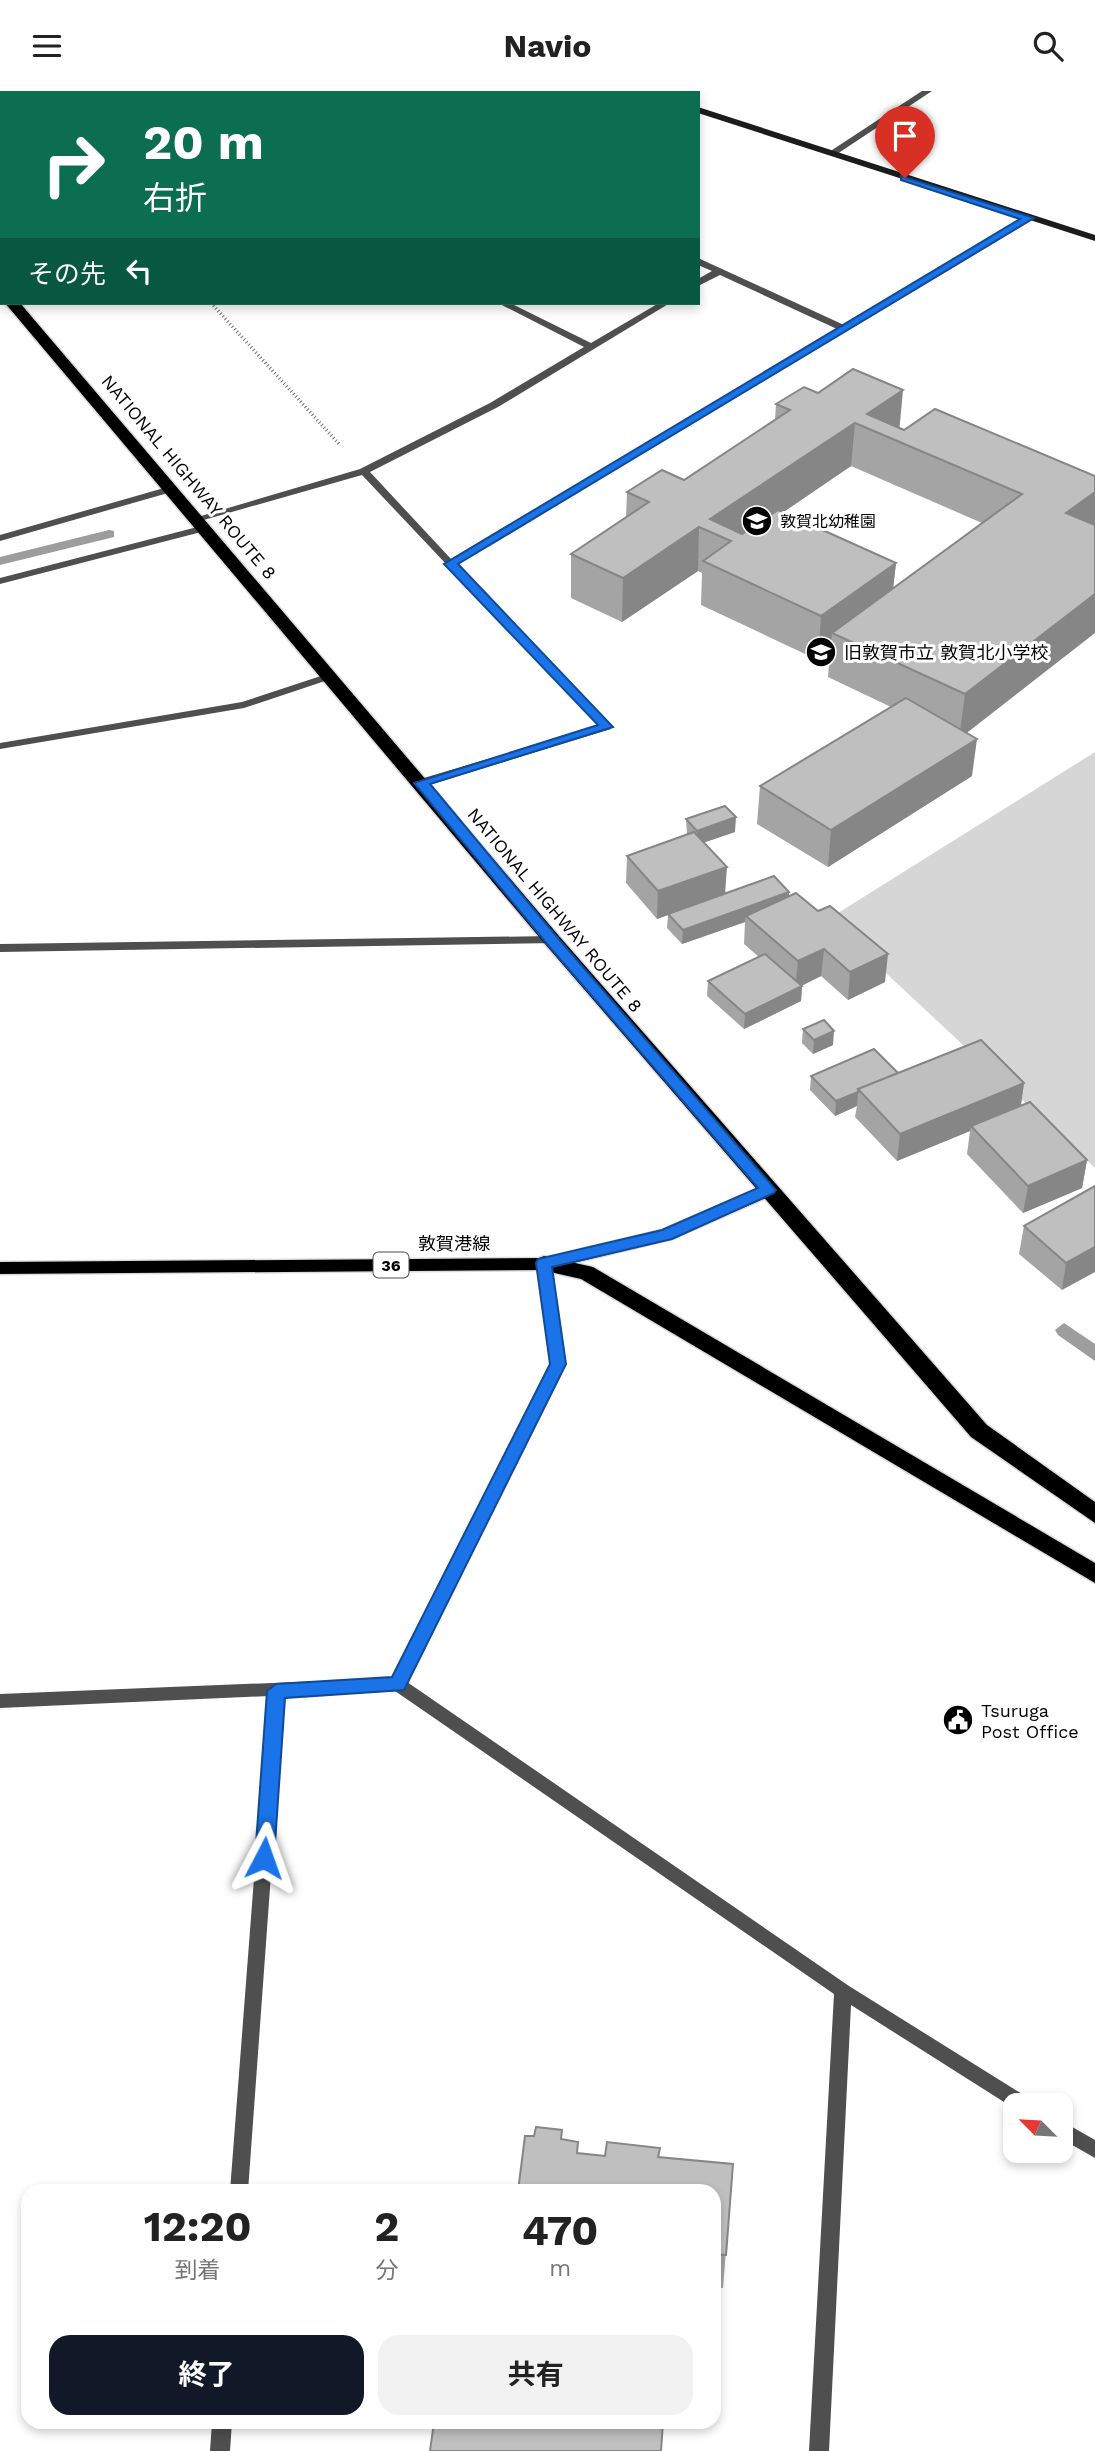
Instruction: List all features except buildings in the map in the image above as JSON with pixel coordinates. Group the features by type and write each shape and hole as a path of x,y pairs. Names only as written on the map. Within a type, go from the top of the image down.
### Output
{"highway":[{"name":"NATIONAL HIGHWAY ROUTE 8","path":"14,305 552,940 979,1431 1095,1514"},
{"path":"544,1263 586,1272 1095,1574"}],"main road":[{"name":"敦賀港線","path":"0,1268 544,1263 666,1235 769,1190"}],"street":[{"path":"831,154 928,91"},
{"path":"700,111 1095,238"},
{"path":"450,564 1029,218"},
{"path":"700,262 843,328"},
{"path":"700,282 718,272"},
{"path":"507,305 590,346"},
{"path":"0,581 200,523 364,471 494,405 662,305"},
{"path":"364,471 607,727 421,783"},
{"path":"0,538 171,489"},
{"path":"0,746 244,705 330,676"},
{"path":"0,948 552,940"},
{"path":"398,1684 558,1364 544,1263"},
{"path":"0,1701 398,1684 843,1991 1005,2093"},
{"path":"240,2184 276,1691"},
{"path":"819,2451 843,1991"},
{"path":"1073,2136 1095,2150"},
{"path":"220,2451 222,2429"}],"path":[{"path":"213,305 364,471"}],"shaded area":[{"path":"1095,752 1095,1168 843,933 838,913"}],"waterway":[{"path":"0,561 109,534"},
{"path":"1064,1330 1095,1354"}],"place":[{"name":"敦賀北幼稚園","path":"757,521"},
{"name":"旧敦賀市立 敦賀北小学校","path":"821,652"},
{"name":"Tsuruga Post Office","path":"958,1720"}],"route":[{"path":"264,1858 276,1691 398,1684 558,1364 544,1263 666,1235 769,1190 552,940 421,783 607,727 450,564 1029,218 905,178"}]}
